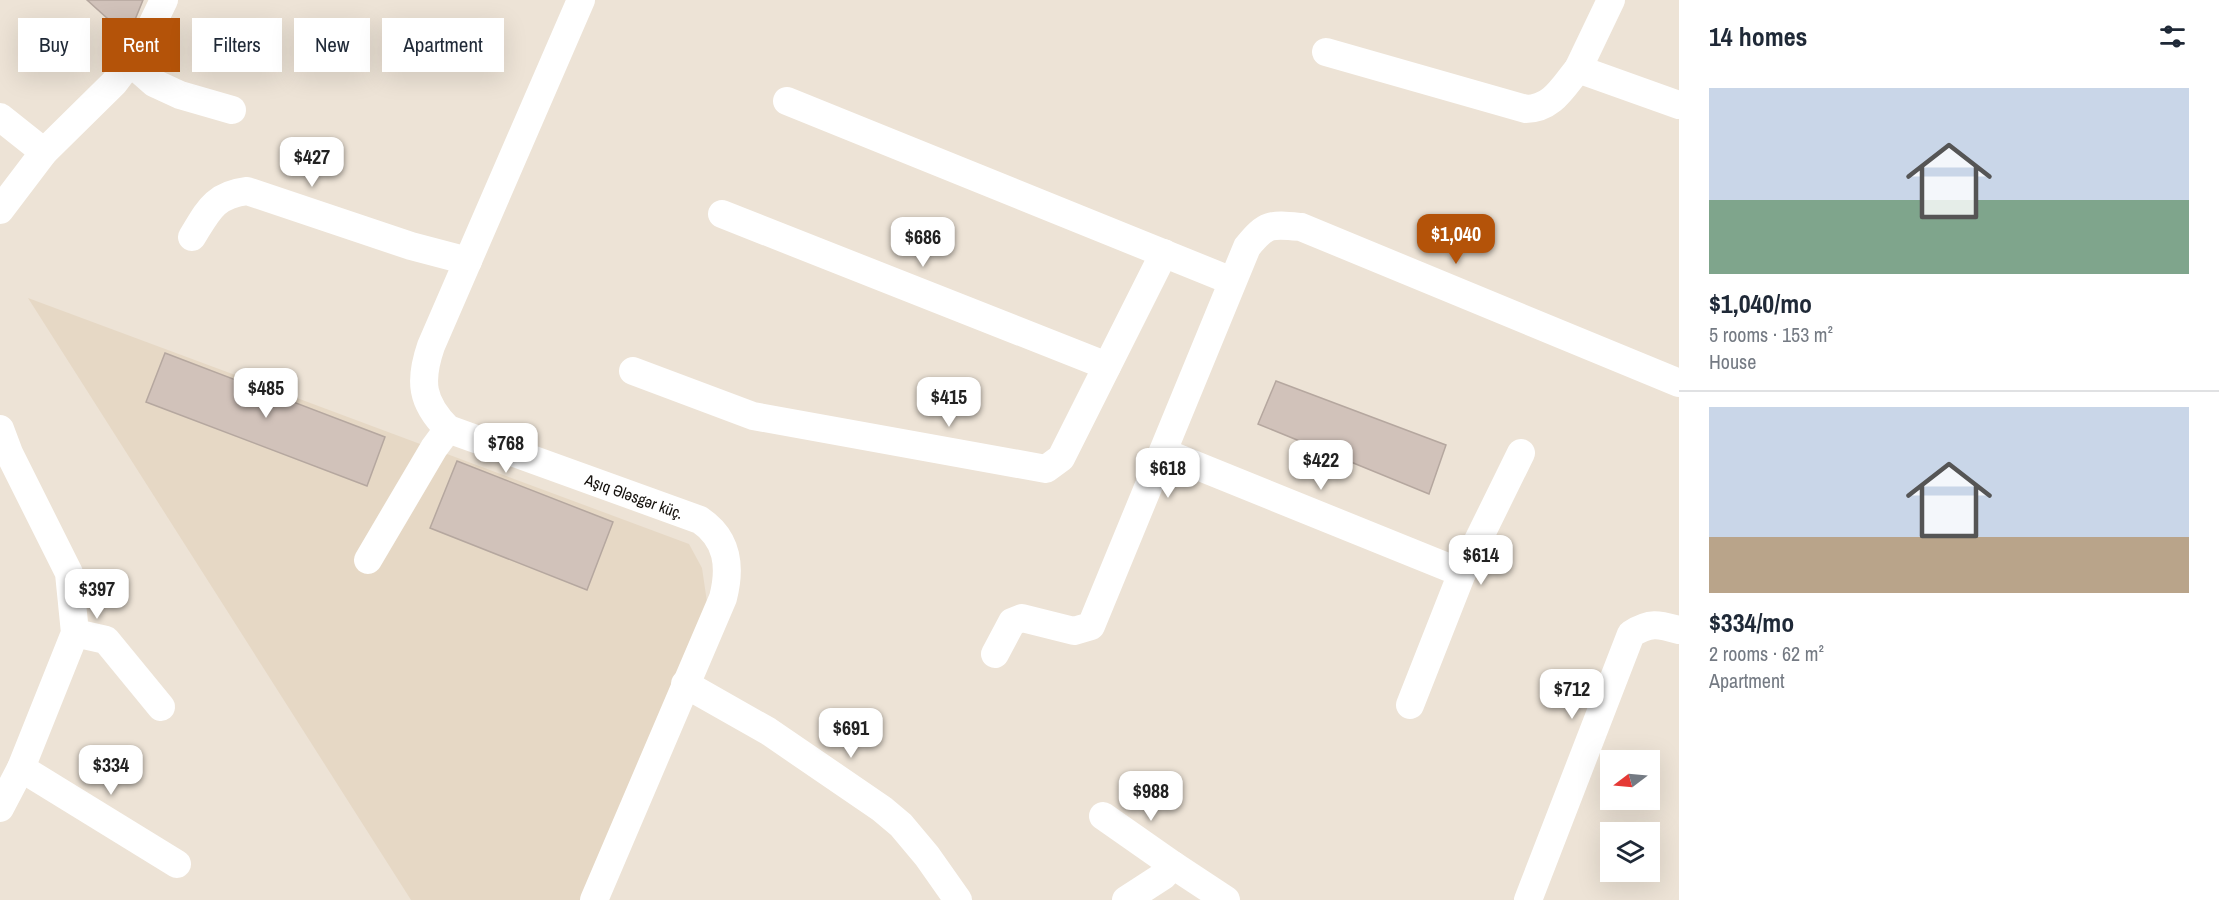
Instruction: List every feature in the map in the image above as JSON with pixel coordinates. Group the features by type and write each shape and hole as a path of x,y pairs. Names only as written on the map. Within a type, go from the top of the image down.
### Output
{"street":[{"path":"155,18 164,0"},
{"path":"368,560 434,448 448,429 435,417 427,399 424,368 431,346 581,0"},
{"path":"1326,52 1526,109 1536,109 1553,101 1578,69 1611,0"},
{"path":"1578,69 1679,105"},
{"path":"0,210 45,152 122,72"},
{"path":"141,72 154,83 180,95 232,110"},
{"path":"787,101 1233,281"},
{"path":"0,117 45,152"},
{"path":"192,237 209,210 221,198 232,193 247,191 411,246 468,261"},
{"path":"722,214 1107,366"},
{"path":"996,654 1012,622 1022,618 1074,631 1091,626 1247,247 1260,230 1278,224 1301,226 1679,383"},
{"path":"633,371 753,416 1046,469 1061,459 1164,253"},
{"path":"0,429 9,453 69,573 75,633 21,768 0,808"},
{"name":"Aşıq Ələsgər küç.","path":"448,429 700,520 711,528 721,543 726,557 728,577 723,598 594,900"},
{"path":"1163,452 1462,573"},
{"path":"1410,705 1462,573 1521,453"},
{"path":"1528,900 1631,634 1644,626 1660,624 1679,630"},
{"path":"75,633 106,640 161,708"},
{"path":"685,684 768,731 882,809 901,825 927,856 958,900"},
{"path":"21,768 177,864"},
{"path":"1103,816 1173,866 1226,900"},
{"path":"1125,900 1162,876 1173,866"}],"shaded area":[{"path":"28,298 689,544 702,568 707,602 580,900 411,900"}],"building":[{"path":"87,0 143,0 136,18 107,18"},
{"path":"165,353 385,437 367,486 146,402"},
{"path":"1276,381 1446,445 1429,494 1258,424"},
{"path":"457,461 613,522 587,590 430,528"}]}
